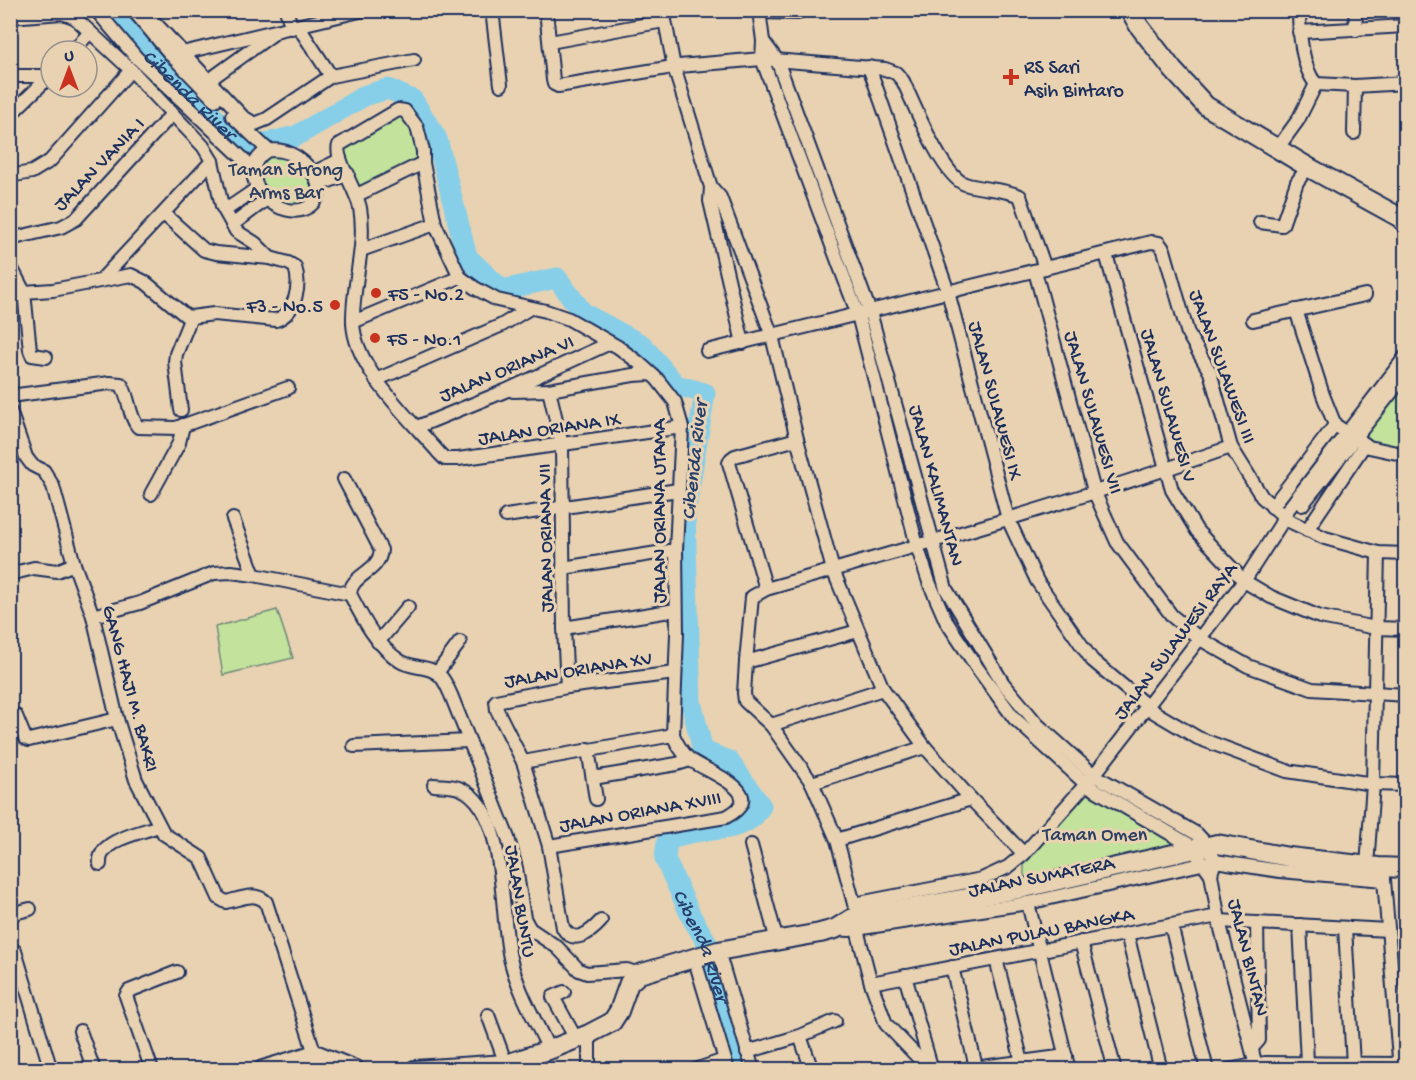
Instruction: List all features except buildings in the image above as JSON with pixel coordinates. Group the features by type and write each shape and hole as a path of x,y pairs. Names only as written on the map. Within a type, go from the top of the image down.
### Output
{"street":[{"path":"96,10 136,57 254,168"},
{"path":"134,10 171,55 268,150"},
{"path":"143,10 243,117 255,124 267,119 331,76 414,60"},
{"path":"286,10 295,27 331,76"},
{"path":"182,53 364,10"},
{"path":"492,10 501,86"},
{"path":"546,10 553,80 558,86 674,67 762,59 869,67"},
{"path":"1130,10 1139,26 1173,70 1206,106 1308,167 1400,217 1406,224"},
{"path":"1299,10 1299,32 1312,79 1316,84 1355,86 1406,83"},
{"path":"1355,10 1356,30"},
{"path":"760,11 798,13"},
{"name":"JALAN KALIMANTAN","path":"760,11 762,59 864,314 917,546 946,621 1014,718 1091,780 1204,855"},
{"path":"10,17 58,13 74,17 131,70 203,146 212,161 222,207 232,225 236,231 255,243 270,258"},
{"path":"550,42 663,16 674,67 711,187 710,201 743,343"},
{"path":"1299,32 1406,26"},
{"path":"208,81 278,31"},
{"path":"84,39 90,32"},
{"name":"JALAN KALIMANTAN","path":"763,41 777,60 864,314 946,589 1003,683 1038,725 1091,780"},
{"name":"JALAN SULAWESI VII","path":"869,67 896,73 903,81 952,176 962,183 1011,192 1020,196 1094,491 1117,542 1172,616 1200,639 1248,666 1312,689 1406,695"},
{"name":"JALAN SULAWESI IX","path":"869,67 948,292 1008,519 1037,581 1092,660 1147,707 1198,738 1287,771 1373,784 1406,785"},
{"path":"10,176 32,172 50,161 131,70"},
{"path":"10,76 39,75"},
{"path":"1277,149 1298,120 1316,84"},
{"path":"1354,133 1355,86"},
{"path":"10,115 39,87"},
{"path":"353,322 460,277 435,224 417,128 402,109 339,145 338,150 340,160 357,195 360,209 361,250 353,322 356,342 364,362 376,380 417,427"},
{"name":"JALAN VANIA I","path":"10,239 61,228 76,219 172,114"},
{"path":"268,150 280,150 299,158 313,173 318,185 314,202 303,209 285,209 267,199 258,188 254,178 254,168 258,157 268,150"},
{"path":"313,173 340,160"},
{"path":"101,280 212,161"},
{"path":"357,195 423,163"},
{"path":"1260,222 1282,225 1297,182 1308,167"},
{"path":"318,185 348,174"},
{"path":"711,187 720,197 772,336 797,440 833,570 883,689 925,747 1024,854"},
{"path":"222,207 230,207 258,188"},
{"path":"232,225 267,199"},
{"path":"117,263 131,275 145,282 180,312 191,317 214,314 271,320 281,318 296,297 299,284 295,267 270,258 204,250 164,214"},
{"path":"361,250 435,224"},
{"name":"JALAN SULAWESI III","path":"1106,254 1151,242 1159,243 1164,250 1188,334 1209,372 1231,447 1262,497 1284,521 1325,538 1378,553 1406,554"},
{"path":"707,351 1106,254"},
{"name":"JALAN SULAWESI V","path":"1106,254 1172,490 1197,531 1244,581 1271,597 1320,617 1376,628 1406,629"},
{"path":"10,265 24,292 30,350 32,355 46,357"},
{"path":"24,292 44,291 131,275"},
{"name":"JALAN ORIANA UTAMA","path":"460,277 497,300 546,311 569,319 638,362 675,402 682,427 675,550 673,735"},
{"path":"1253,320 1365,295"},
{"path":"376,380 502,325 530,308"},
{"path":"1296,310 1335,425 1356,438 1396,455 1406,455"},
{"path":"181,411 175,362 191,317"},
{"name":"JALAN ORIANA VI","path":"417,427 505,392 610,343"},
{"path":"1307,530 1356,438 1406,356"},
{"path":"505,392 549,390 633,375 651,374"},
{"path":"1356,438 1406,374"},
{"path":"10,396 110,382 121,384 125,390 133,421 138,427 176,428 288,388"},
{"name":"JALAN ORIANA VII","path":"549,390 562,445 567,687"},
{"name":"GANG HAJI M. BAKRI","path":"10,411 26,457 33,465 44,471 53,486 74,564 93,616 117,719 136,780 159,826 170,839 201,858 219,898 223,901 252,895 266,902 335,1064"},
{"path":"151,494 179,443 183,425"},
{"path":"1272,507 1335,425"},
{"name":"JALAN ORIANA IX","path":"417,427 445,459 458,459 682,427"},
{"name":"JALAN SULAWESI RAYA","path":"837,840 851,901 854,904 982,879 1008,867 1024,854 1091,780 1244,581 1284,521 1356,438"},
{"path":"760,592 729,463 730,459 735,456 797,440"},
{"path":"971,799 837,840 812,783 771,725 746,701 744,693 751,599 760,592 1008,519 1167,470 1231,447"},
{"path":"344,479 381,550 376,565 355,583 351,594 378,642 400,661 440,675 451,694 508,838 516,868 524,918 530,929 557,947 579,970 587,973 627,970 639,974 629,983 619,1011 612,1022 583,1037 506,1064 415,1070"},
{"path":"506,516 678,490"},
{"path":"233,519 254,575"},
{"path":"563,568 675,550"},
{"path":"1228,1070 1306,1062 1400,1067 1388,930 1379,871 1373,784 1378,553"},
{"path":"10,574 38,568 50,572 57,571 74,564"},
{"path":"93,616 140,603 214,573 231,572 254,575 351,594"},
{"path":"378,642 408,607"},
{"path":"564,628 676,610"},
{"path":"746,662 858,631"},
{"path":"440,675 460,642"},
{"name":"JALAN ORIANA XV","path":"523,762 495,705 500,699 567,687 675,673"},
{"path":"771,725 883,689"},
{"path":"10,716 16,716 25,738 29,740 117,719"},
{"path":"593,778 690,760 673,735 523,762 549,846 563,928 573,937 582,936 591,932 601,921"},
{"path":"354,746 469,741"},
{"path":"812,783 925,747"},
{"path":"588,750 596,799"},
{"name":"JALAN ORIANA XVIII","path":"549,846 717,818 737,811 741,804 740,796 734,786 726,778 690,760"},
{"name":"JALAN BUNTU","path":"434,785 457,787 471,796 482,808 501,871 506,937 511,961 519,989 549,1050"},
{"path":"100,864 100,854 109,844 159,826"},
{"path":"751,845 777,941"},
{"name":"JALAN SUMATERA","path":"855,923 1028,903 1204,855 1227,845 1379,871 1406,868"},
{"name":"JALAN SUMATERA","path":"639,974 705,954 777,941 1024,888 1204,855"},
{"name":"JALAN BINTAN","path":"1204,855 1211,874 1219,918 1256,1067"},
{"path":"1028,903 1069,1070"},
{"path":"10,914 30,909"},
{"name":"JALAN PULAU BANGKA","path":"871,983 1171,925 1219,918 1257,923 1388,930"},
{"path":"855,923 871,983 890,1029 931,1070"},
{"name":"JALAN BINTAN","path":"1252,1048 1259,1040 1257,923"},
{"path":"1171,925 1207,1070"},
{"path":"1300,925 1306,1062"},
{"path":"1345,928 1353,1064"},
{"path":"1126,934 1161,1070"},
{"path":"1081,942 1115,1070"},
{"path":"15,951 51,1070"},
{"path":"705,954 753,1070"},
{"path":"695,1070 726,1065 705,954"},
{"path":"996,959 1022,1062"},
{"path":"952,967 976,1067"},
{"path":"152,1070 126,996 129,991 177,972"},
{"path":"905,976 931,1070"},
{"path":"564,992 553,997 583,1037 589,1070"},
{"path":"488,1015 506,1064"},
{"path":"747,1052 800,1036 835,1021"},
{"path":"80,1031 94,1070"},
{"path":"800,1036 812,1070"},
{"path":"959,1070 1066,1056"},
{"path":"263,1070 335,1064"}],"green space":[{"path":"402,111 415,128 421,162 358,192 340,151"},
{"name":"Taman Strong Arms Bar","path":"280,150 313,173 314,202 295,210 262,193 261,154"},
{"path":"1405,374 1405,455 1356,438"},
{"path":"277,610 293,658 223,675 215,627"},
{"name":"Taman Omen","path":"1087,785 1193,850 1024,888 1024,854"}],"waterway":[{"name":"Cibenda River","path":"113,10 141,47 246,148 296,136 366,95 388,89 413,100 437,139 467,257 502,290 557,278 583,313 642,345 676,385 705,393 685,513 691,702 703,751 729,761 761,806 753,817 733,827 688,833 667,842 665,859 692,918 706,941 744,1070"}],"place":[{"name":"RS Sari Asih Bintaro","path":"1011,77"},
{"name":"F5 - No.2","path":"376,293"},
{"name":"F3 - No.5","path":"335,305"},
{"name":"F5 - No.1","path":"375,338"}]}
